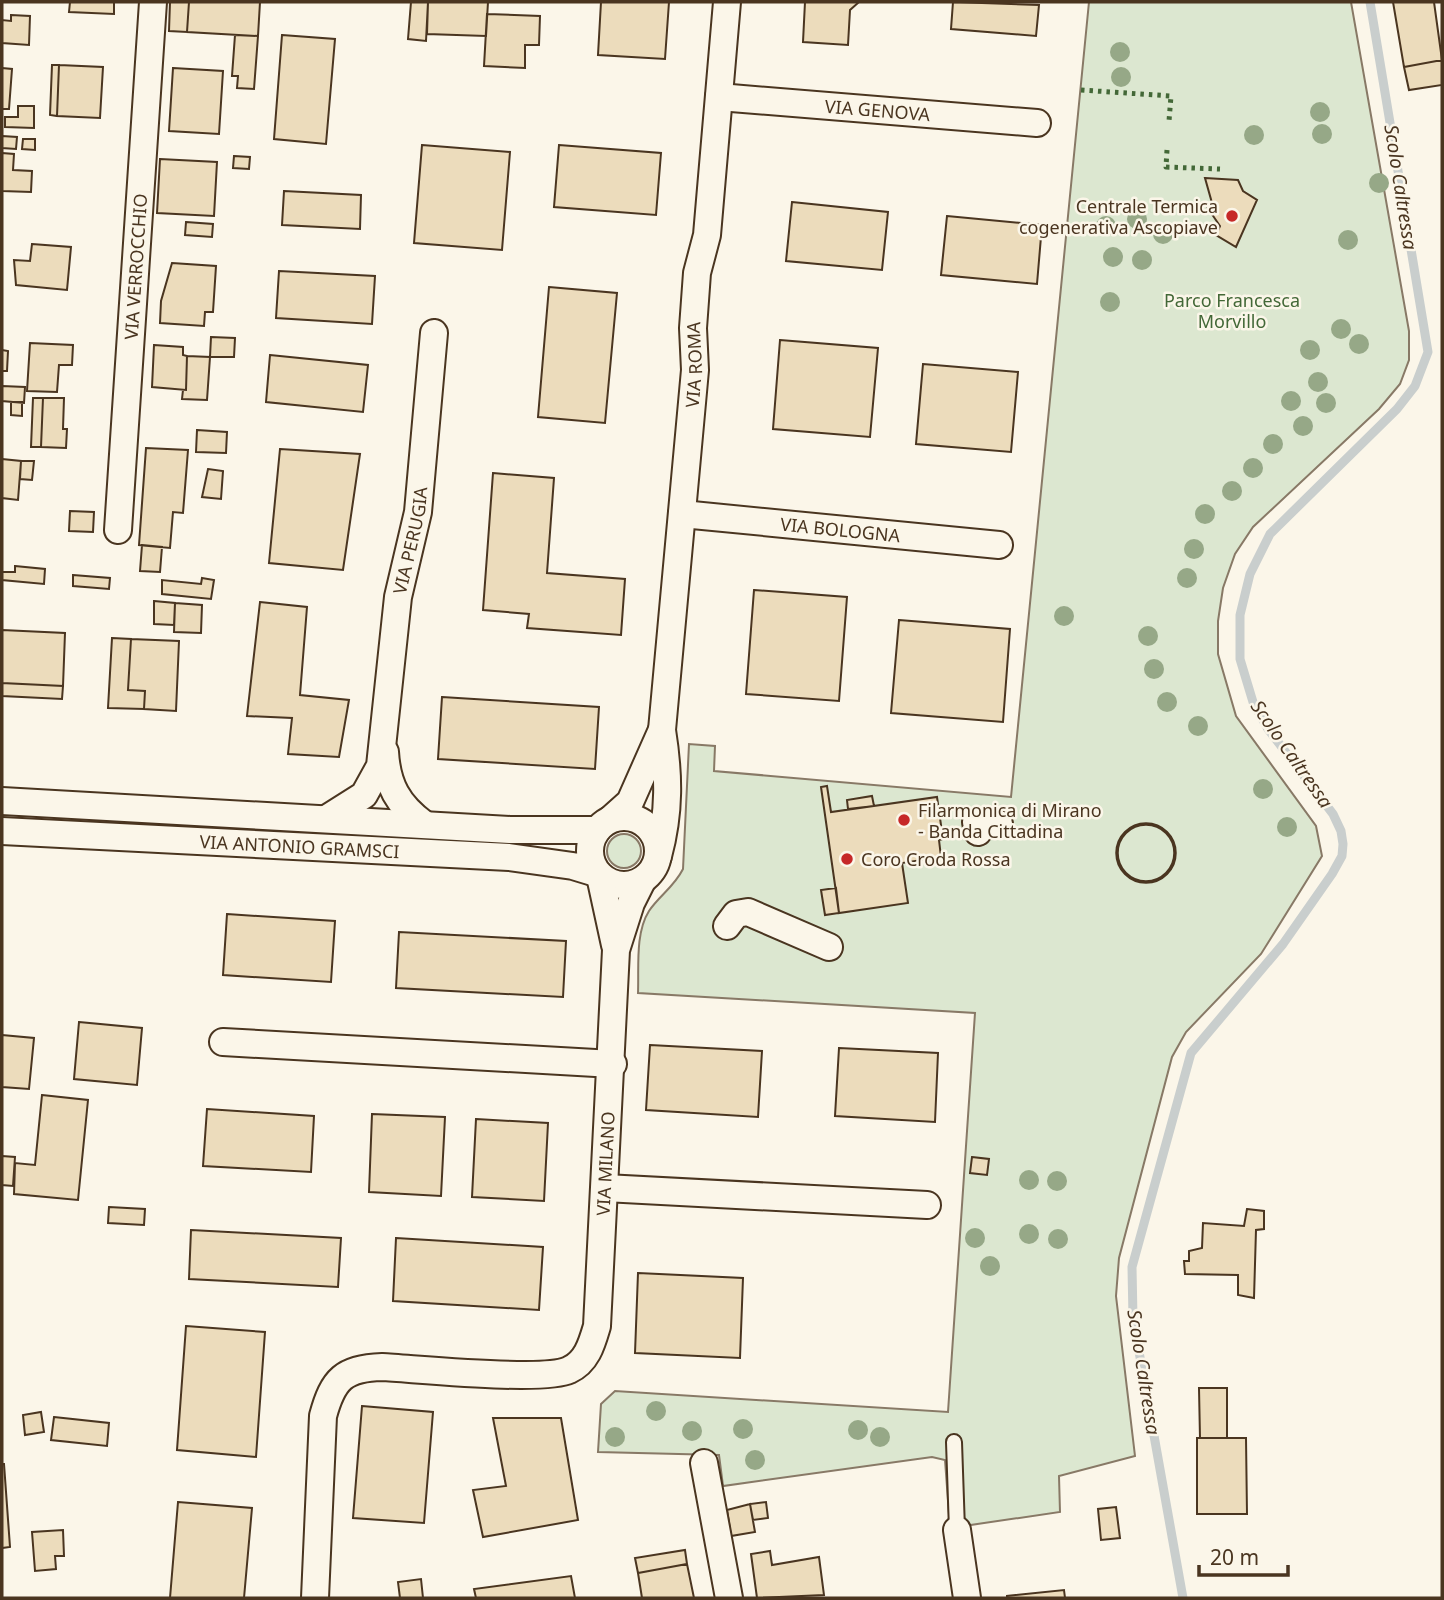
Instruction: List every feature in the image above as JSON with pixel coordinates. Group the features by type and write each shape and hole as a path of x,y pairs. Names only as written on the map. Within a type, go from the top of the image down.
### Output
{"street":[{"name":"VIA VERROCCHIO","path":"118,530 153,2"},
{"name":"VIA ROMA","path":"658,856 666,826 669,782 662,730 695,370 693,328 697,273 706,234 727,2"},
{"name":"VIA GENOVA","path":"719,97 1037,123"},
{"name":"VIA PERUGIA","path":"424,824 405,810 396,798 385,765 384,747 398,597 418,512 434,333"},
{"name":"VIA BOLOGNA","path":"682,514 999,545"},
{"name":"VIA ROMA","path":"604,825 630,802 662,730"},
{"name":"VIA PERUGIA","path":"326,819 348,808 364,795 374,781 384,747"},
{"name":"VIA ANTONIO GRAMSCI","path":"2,801 510,830 604,825"},
{"path":"630,817 649,827 659,845 658,856 656,866 642,881 623,885 598,875 590,849 604,825 630,817"},
{"name":"VIA ANTONIO GRAMSCI","path":"2,831 509,857 573,866 598,875"},
{"name":"VIA MILANO","path":"314,1598 323,1416 329,1392 342,1376 359,1368 383,1367 554,1376 571,1370 586,1353 597,1326 616,950 598,875"},
{"name":"VIA MILANO","path":"616,950 631,903 642,881"},
{"path":"727,926 736,914 748,912 829,947"},
{"path":"223,1042 612,1064"},
{"path":"605,1188 926,1205"},
{"path":"704,1464 729,1598"},
{"path":"957,1530 967,1598"}],"lane":[{"path":"954,1442 957,1530"}],"green space":[{"name":"Parco Francesca Morvillo","path":"1089,2 1351,2 1409,331 1409,360 1400,384 1379,409 1253,527 1235,554 1223,588 1218,621 1218,654 1236,716 1316,826 1322,856 1261,954 1186,1032 1172,1057 1119,1258 1116,1296 1135,1456 1059,1476 1060,1512 950,1528 945,1460 932,1457 723,1486 719,1455 598,1452 601,1404 615,1391 948,1412 975,1013 638,993 639,951 642,930 649,911 683,869 689,744 715,746 714,771 1011,797"},
{"path":"624,834 636,839 641,851 636,863 624,868 612,863 607,851 612,839"}],"building":[{"path":"70,2 114,2 114,14 69,12"},
{"path":"170,2 189,2 187,32 169,31"},
{"path":"189,2 260,2 258,36 187,32"},
{"path":"411,2 428,2 426,41 408,39"},
{"path":"428,2 488,2 486,36 427,34"},
{"path":"601,2 669,2 665,59 598,55"},
{"path":"805,2 859,2 850,10 848,45 803,42"},
{"path":"953,2 1039,5 1036,36 951,29"},
{"path":"1393,2 1434,2 1442,60 1404,67"},
{"path":"487,14 540,16 539,45 525,45 525,68 484,66"},
{"path":"11,15 30,16 29,45 2,43 2,20 11,21"},
{"path":"235,35 258,36 254,89 237,88 238,76 232,76"},
{"path":"282,35 335,39 326,144 274,139"},
{"path":"1442,60 1442,85 1409,90 1404,67"},
{"path":"52,65 59,65 57,116 50,115"},
{"path":"59,65 103,67 100,118 57,116"},
{"path":"2,68 12,69 9,109 2,109"},
{"path":"173,68 223,71 219,134 169,131"},
{"path":"18,106 34,106 34,128 5,127 5,117 18,117"},
{"path":"2,136 17,137 16,149 2,148"},
{"path":"23,139 35,139 35,150 22,149"},
{"path":"422,145 510,152 502,250 414,243"},
{"path":"559,145 661,153 656,215 554,207"},
{"path":"2,153 14,154 13,170 32,171 31,192 2,191"},
{"path":"234,156 250,157 249,169 233,168"},
{"path":"160,159 217,162 214,216 157,213"},
{"name":"Centrale Termica cogenerativa Ascopiave","path":"1205,178 1238,180 1243,191 1257,200 1236,247 1216,235 1220,226 1207,207 1212,203"},
{"path":"284,191 361,195 360,229 282,225"},
{"path":"792,202 888,212 882,270 786,261"},
{"path":"947,216 1042,225 1037,284 941,275"},
{"path":"186,222 213,224 212,237 185,235"},
{"path":"32,244 71,247 67,290 16,285 14,260 30,261"},
{"path":"172,263 216,266 213,312 205,312 204,326 160,323 161,301"},
{"path":"279,271 375,276 372,324 276,318"},
{"path":"549,287 617,293 605,423 538,417"},
{"path":"211,337 235,338 234,357 210,357"},
{"path":"780,340 878,348 870,437 773,429"},
{"path":"30,343 73,345 72,365 59,365 57,392 27,391"},
{"path":"154,345 183,347 183,355 187,356 186,390 152,387"},
{"path":"2,350 8,351 7,371 2,371"},
{"path":"270,355 368,365 363,412 266,402"},
{"path":"187,356 210,357 207,400 182,399 183,390 186,390"},
{"path":"923,364 1018,372 1011,452 916,444"},
{"path":"2,386 25,387 24,403 2,401"},
{"path":"33,398 43,398 41,447 31,447"},
{"path":"43,398 64,398 63,429 67,429 66,448 41,447"},
{"path":"11,402 22,402 22,416 11,415"},
{"path":"197,430 227,432 226,453 196,452"},
{"path":"146,448 188,450 183,513 173,512 170,548 139,545"},
{"path":"280,449 360,454 343,570 269,563"},
{"path":"2,459 21,461 18,500 2,498"},
{"path":"21,461 34,461 32,480 20,479"},
{"path":"208,469 223,471 221,499 202,497"},
{"path":"493,473 554,478 547,573 625,579 621,635 527,628 529,614 483,610"},
{"path":"70,511 94,512 93,532 69,531"},
{"path":"142,545 162,547 160,572 140,571"},
{"path":"15,566 45,569 44,584 2,580 2,572 15,572"},
{"path":"73,575 110,578 109,589 73,586"},
{"path":"202,578 214,580 211,599 162,594 162,580 201,584"},
{"path":"754,590 847,597 839,701 746,694"},
{"path":"154,601 175,603 174,625 154,624"},
{"path":"260,602 307,607 300,695 349,700 339,757 288,754 292,718 247,716"},
{"path":"175,603 202,605 201,633 174,632"},
{"path":"899,620 1010,629 1003,722 891,713"},
{"path":"2,630 65,633 63,686 2,683"},
{"path":"112,638 131,639 128,690 145,691 144,709 108,708"},
{"path":"131,639 179,641 176,711 144,709 145,691 128,690"},
{"path":"2,683 63,686 62,699 2,696"},
{"path":"442,697 599,707 595,769 438,759"},
{"path":"827,786 831,812 937,797 943,839 939,840 941,857 902,863 908,903 839,913 821,787"},
{"path":"872,796 874,806 848,809 847,800"},
{"path":"836,888 839,913 825,915 821,890"},
{"path":"227,914 335,921 331,982 223,975"},
{"path":"399,932 566,941 563,997 396,988"},
{"path":"79,1022 142,1028 137,1085 74,1079"},
{"path":"2,1035 34,1038 29,1089 2,1087"},
{"path":"650,1045 762,1051 758,1117 646,1110"},
{"path":"839,1048 938,1053 935,1122 835,1116"},
{"path":"42,1095 88,1100 78,1200 14,1194 15,1163 35,1165"},
{"path":"207,1109 314,1116 311,1172 203,1166"},
{"path":"372,1114 445,1117 441,1196 369,1192"},
{"path":"476,1119 548,1123 544,1201 472,1197"},
{"path":"2,1156 15,1157 13,1186 2,1185"},
{"path":"972,1157 989,1159 987,1175 970,1173"},
{"path":"109,1207 145,1209 144,1225 108,1223"},
{"path":"1247,1209 1264,1211 1264,1229 1256,1230 1254,1298 1238,1295 1238,1275 1185,1274 1184,1261 1189,1261 1189,1251 1202,1248 1203,1223 1244,1226"},
{"path":"191,1230 341,1238 338,1287 189,1279"},
{"path":"396,1238 543,1247 539,1310 393,1301"},
{"path":"638,1273 743,1278 740,1358 635,1353"},
{"path":"186,1326 265,1332 256,1457 177,1450"},
{"path":"1199,1388 1227,1388 1227,1438 1200,1438"},
{"path":"362,1406 433,1412 424,1523 353,1518"},
{"path":"41,1412 44,1432 25,1435 23,1415"},
{"path":"54,1417 109,1423 107,1446 51,1440"},
{"path":"493,1418 561,1418 578,1520 483,1537 473,1490 506,1486"},
{"path":"1197,1438 1246,1438 1247,1514 1197,1514"},
{"path":"2,1464 10,1547 2,1548"},
{"path":"178,1502 252,1508 244,1598 170,1598"},
{"path":"766,1502 768,1518 753,1520 750,1504"},
{"path":"750,1504 755,1532 731,1536 727,1510"},
{"path":"1116,1507 1120,1538 1101,1540 1098,1509"},
{"path":"63,1530 64,1556 55,1556 56,1569 35,1571 32,1532"},
{"path":"685,1550 687,1564 638,1573 635,1558"},
{"path":"770,1551 772,1565 819,1557 824,1595 757,1598 751,1554"},
{"path":"687,1564 694,1598 642,1598 638,1573"},
{"path":"571,1576 575,1598 476,1598 474,1589"},
{"path":"421,1579 423,1598 400,1598 398,1582"},
{"path":"1064,1590 1065,1598 1007,1598 1007,1596"}],"waterway":[{"name":"Scolo Caltressa","path":"1183,1598 1133,1318 1132,1267 1191,1053 1283,944 1332,874 1342,856 1343,844 1341,831 1333,814 1268,729 1253,702 1240,659 1240,615 1250,574 1270,534 1397,409 1415,386 1428,352 1370,2"}],"hedge":[{"path":"1081,90 1171,96 1169,121"},
{"path":"1167,150 1166,167 1220,169"}],"wall":[{"path":"1146,824 1167,832 1175,853 1167,874 1146,882 1125,874 1117,853 1125,832 1146,824"}],"place":[{"name":"Centrale Termica cogenerativa Ascopiave","path":"1232,216"},
{"name":"Filarmonica di Mirano - Banda Cittadina","path":"904,820"},
{"name":"Coro Croda Rossa","path":"847,859"}]}
